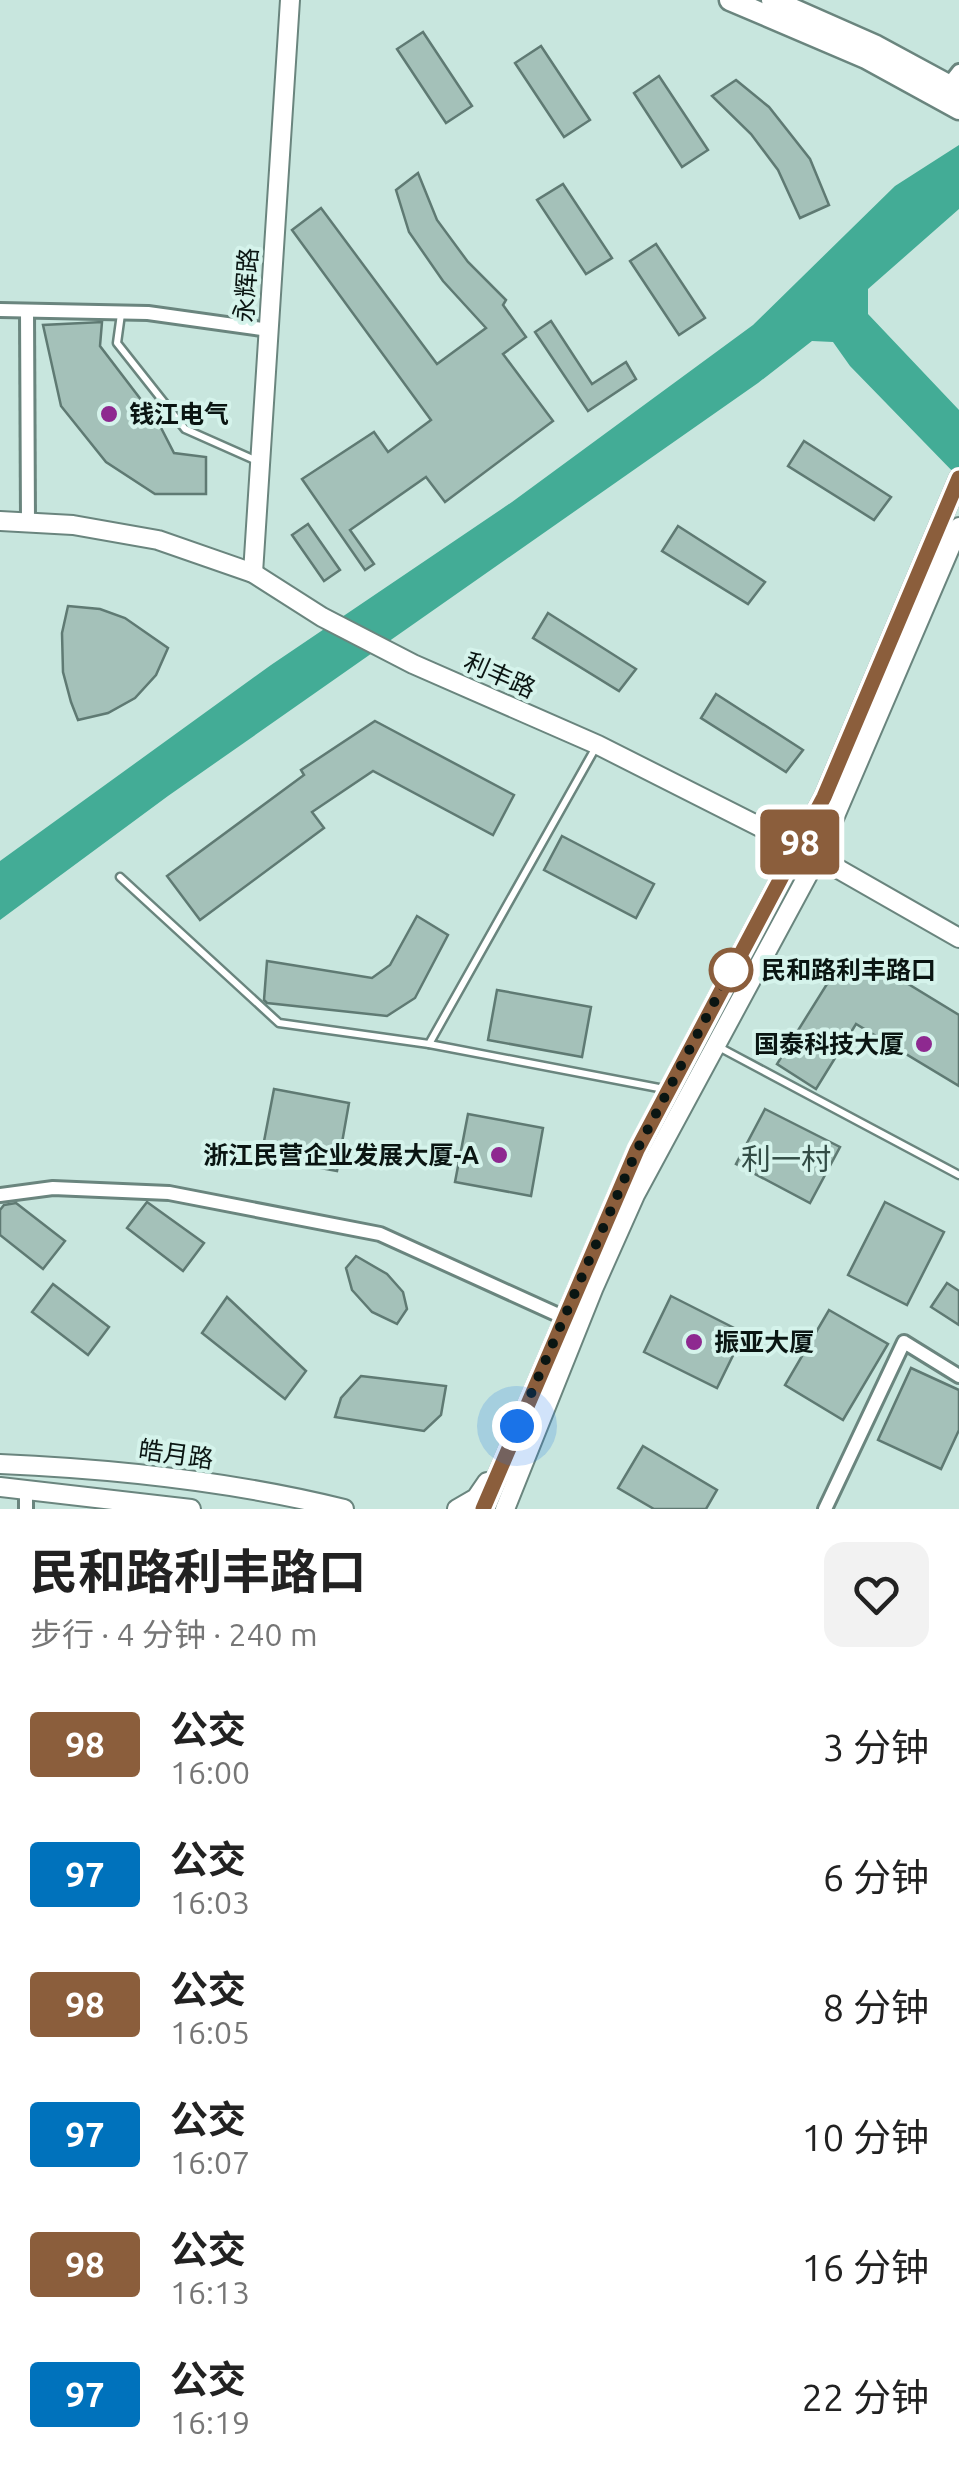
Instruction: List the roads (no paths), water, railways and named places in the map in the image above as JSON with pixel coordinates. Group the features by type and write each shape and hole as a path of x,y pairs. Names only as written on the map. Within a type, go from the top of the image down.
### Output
{"main road":[{"name":"永辉路","path":"253,573 290,0"},
{"path":"730,0 866,58 959,110"},
{"path":"772,0 955,82"},
{"path":"483,1509 637,1150 824,797 959,478"},
{"name":"利丰路","path":"0,521 73,525 158,540 253,573 322,617 413,664 598,745 798,846 959,938"},
{"path":"505,1509 586,1305 636,1194 817,858 959,527"},
{"path":"457,1509 476,1498 506,1452"},
{"name":"皓月路","path":"0,1464 95,1469 194,1481 344,1509"},
{"path":"516,1509 512,1498 518,1474"},
{"name":"皓月路","path":"0,1487 26,1499 192,1509"}],"street":[{"path":"0,310 148,313 268,330"},
{"path":"26,311 28,523"},
{"path":"0,1195 54,1188 169,1193 380,1234 566,1318"},
{"path":"825,1509 904,1342 959,1376"}],"lane":[{"path":"121,312 117,343 185,430 260,462"},
{"path":"430,1044 598,745"},
{"path":"120,877 279,1023 430,1044 668,1089"},
{"path":"716,1046 959,1175"}],"place":[{"name":"钱江电气","path":"109,414"},
{"name":"民和路利丰路口","path":"731,970"},
{"name":"国泰科技大厦","path":"924,1044"},
{"name":"浙江民营企业发展大厦-A","path":"499,1155"},
{"name":"振亚大厦","path":"694,1342"}],"district":[{"name":"利一村","path":"786,1159"}]}
